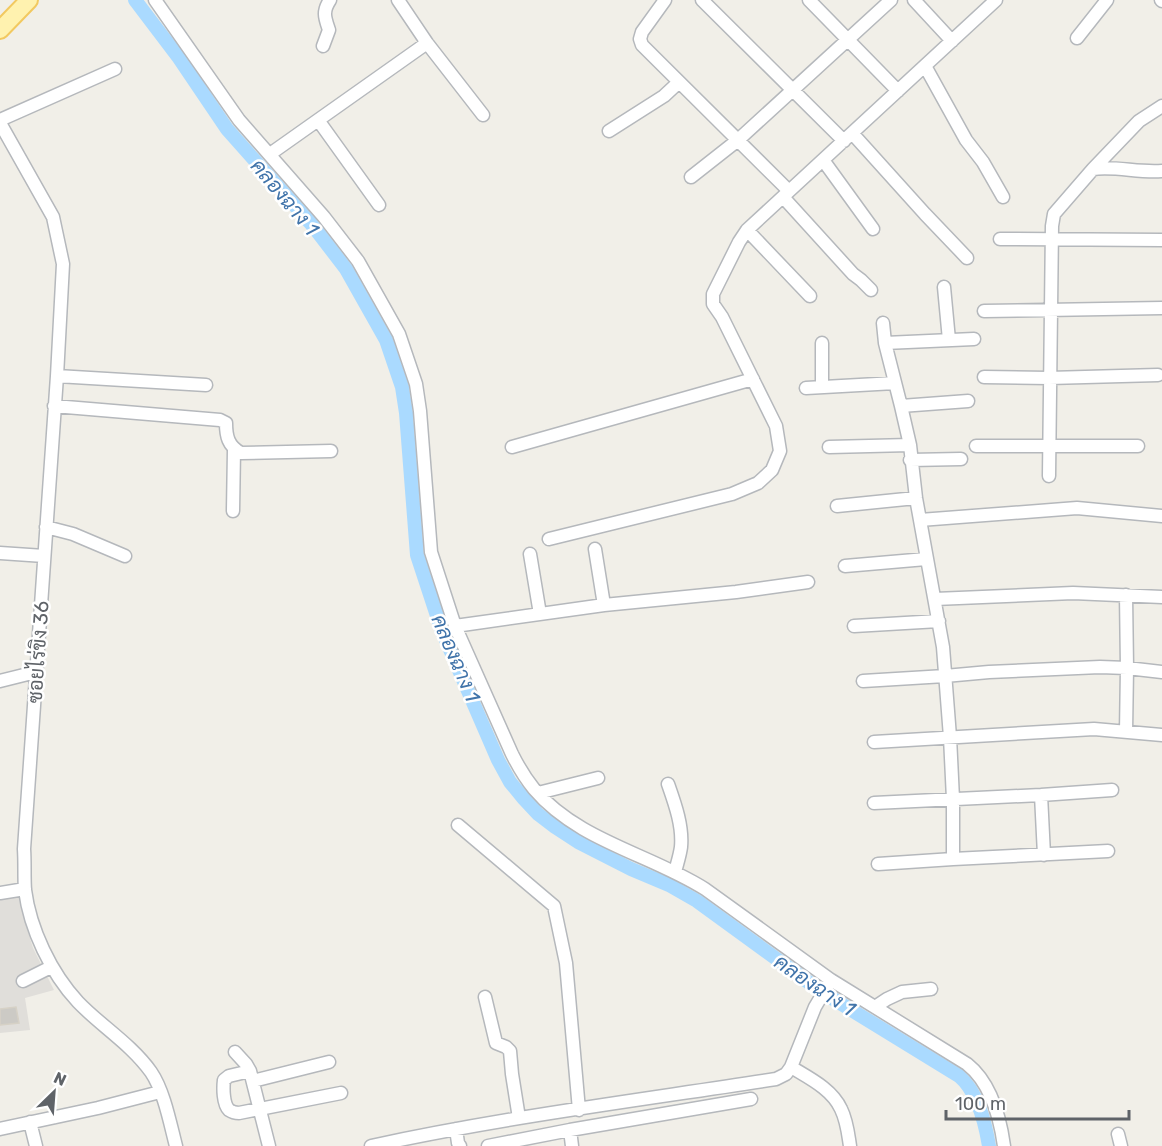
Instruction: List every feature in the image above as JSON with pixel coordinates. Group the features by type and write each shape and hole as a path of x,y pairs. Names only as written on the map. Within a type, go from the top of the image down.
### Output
{"main road":[{"path":"0,30 29,0"}],"street":[{"path":"155,0 239,120 324,217 358,261 399,334 416,384 420,411 431,552 455,626 522,774 538,793 564,816 585,830 675,872 705,889 829,984 874,1007 967,1064 987,1089 1000,1122 1004,1146"},
{"path":"323,46 329,30 324,9 330,0"},
{"path":"398,0 483,116"},
{"path":"664,0 642,32 640,39 642,45 738,140 853,274 871,290"},
{"path":"702,0 792,90 848,137 967,258"},
{"path":"809,0 898,91"},
{"path":"691,177 738,140 891,0"},
{"path":"914,0 952,41"},
{"path":"549,539 732,494 758,483 772,470 780,451 776,426 722,317 712,304 713,294 747,230 996,0"},
{"path":"1077,38 1107,0"},
{"path":"270,154 428,43"},
{"path":"925,66 966,140 983,162 1003,197"},
{"path":"0,122 115,69"},
{"path":"609,131 664,96 679,82"},
{"path":"1049,476 1049,378 1054,214 1139,121 1162,106"},
{"path":"318,120 379,205"},
{"name":"ซอยไร่ขิง 36","path":"0,122 52,217 63,264 24,849 25,889 31,915 51,967 77,1001 131,1051 151,1073 163,1098 176,1146"},
{"path":"823,160 873,229"},
{"path":"1093,169 1162,171"},
{"path":"747,230 810,296"},
{"path":"1000,239 1162,240"},
{"path":"944,287 949,340"},
{"path":"984,311 1162,308"},
{"path":"883,323 885,343 910,445 916,498 943,647 953,799 953,859"},
{"path":"885,343 974,339"},
{"path":"822,343 822,387"},
{"path":"984,377 1158,375"},
{"path":"57,376 206,385"},
{"path":"512,447 753,379"},
{"path":"806,388 895,383"},
{"path":"902,406 968,401"},
{"path":"54,406 220,420 226,423 226,436 234,450 233,511"},
{"path":"829,447 910,445"},
{"path":"976,446 1138,446"},
{"path":"234,450 241,453 331,451"},
{"path":"910,460 961,459"},
{"path":"837,506 916,498"},
{"path":"920,520 1077,508 1162,516"},
{"path":"46,527 73,534 125,556"},
{"path":"595,549 604,605"},
{"path":"0,553 44,556"},
{"path":"530,554 540,614"},
{"path":"845,566 926,559"},
{"path":"455,626 604,605 736,592 808,582"},
{"path":"935,599 1073,593 1162,597"},
{"path":"1126,595 1126,732"},
{"path":"854,626 939,621"},
{"path":"863,681 1100,667 1162,672"},
{"path":"0,681 36,672"},
{"path":"874,742 1094,729 1162,735"},
{"path":"538,793 598,778"},
{"path":"668,784 680,828 681,847 675,872"},
{"path":"874,803 1112,790"},
{"path":"1041,795 1044,855"},
{"path":"458,825 554,906 566,963 579,1110"},
{"path":"878,864 1108,851"},
{"path":"0,893 25,889"},
{"path":"23,981 51,967"},
{"path":"371,1146 519,1118 776,1079 786,1074 791,1066 816,1007 829,984"},
{"path":"874,1007 902,992 931,989"},
{"path":"484,997 496,1043 507,1047 510,1052 519,1118"},
{"path":"235,1052 246,1064 252,1076 269,1146"},
{"path":"330,1062 252,1076 229,1076 224,1080 223,1087 227,1107 231,1112 239,1113 341,1093"},
{"path":"791,1066 828,1091 841,1108 850,1146"},
{"path":"0,1129 160,1092"},
{"path":"488,1146 752,1099"},
{"path":"30,1122 36,1146"},
{"path":"456,1129 460,1146"},
{"path":"570,1130 572,1146"}],"shaded area":[{"path":"19,894 33,948 54,990 25,998 30,1030 0,1033 0,897"}],"building":[{"path":"16,1007 19,1023 0,1025 0,1009"}],"waterway":[{"name":"คลองฉาง 1","path":"135,0 179,58 227,129 313,226 346,269 386,340 402,387 406,413 417,555 442,631 498,760 510,782 538,814 555,827 578,842 669,885 697,901 822,992 959,1076 976,1099 989,1146"}]}
